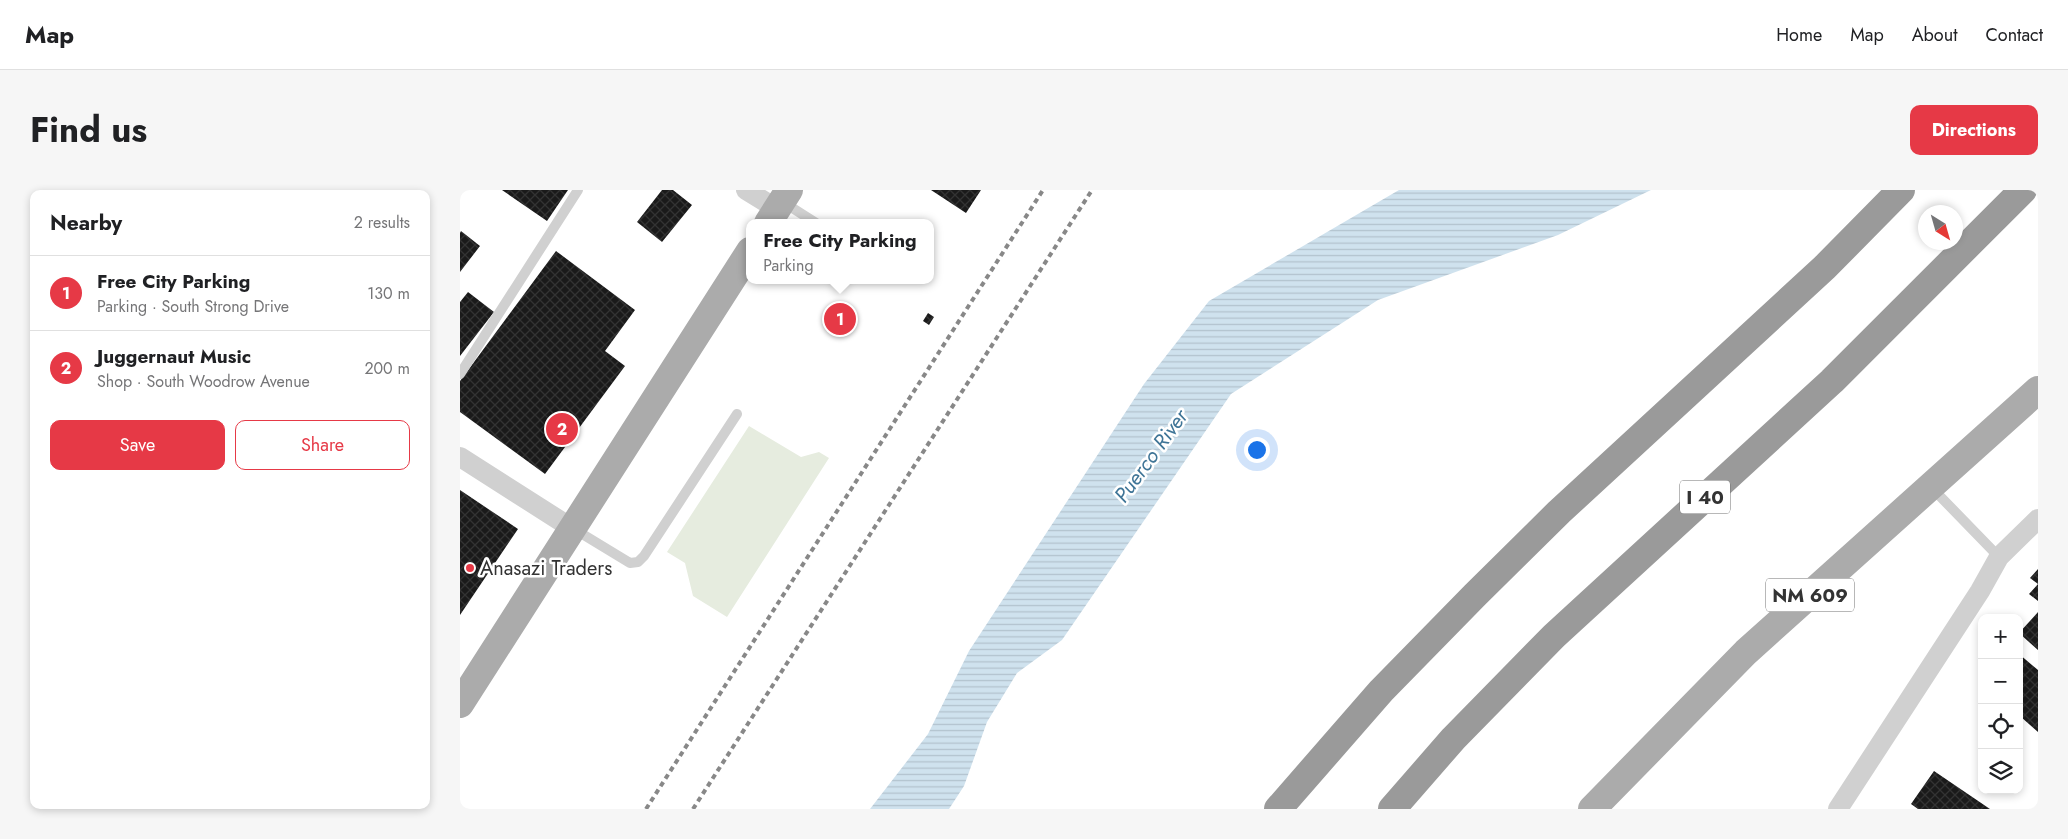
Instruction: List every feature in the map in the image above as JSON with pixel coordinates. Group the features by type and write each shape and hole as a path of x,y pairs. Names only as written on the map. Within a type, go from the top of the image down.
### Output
{"highway":[{"path":"1278,809 1381,691 1482,588 1559,512 1825,267 1901,190"},
{"name":"I 40","path":"1392,809 1453,739 1554,636 1832,381 2024,190"}],"main road":[{"path":"460,704 746,257"},
{"name":"NM 609","path":"1592,809 1746,652 2038,390"}],"street":[{"path":"746,190 779,206"},
{"path":"460,457 573,529"},
{"path":"1838,809 1980,591 1999,557 2038,519"}],"lane":[{"path":"460,374 578,190"},
{"path":"779,206 807,219"},
{"path":"573,529 630,563 638,562 644,556 737,414"},
{"path":"1931,486 1999,557"}],"shaded area":[{"path":"749,426 801,457 819,452 829,458 727,617 693,596 685,563 667,552"}],"water":[{"name":"Puerco River","path":"1399,190 1651,190 1558,235 1378,300 1231,394 1062,640 1017,673 987,722 964,786 949,809 870,809 928,734 969,651 1144,384 1209,301"}],"building":[{"path":"502,190 568,190 547,221"},
{"path":"662,190 673,190 692,205 662,242 637,222"},
{"path":"931,190 981,190 966,213"},
{"path":"461,231 480,246 460,272 460,233"},
{"path":"556,251 635,310 605,351 625,366 545,474 460,412 460,381"},
{"path":"468,292 494,312 460,356 460,302"},
{"path":"928,313 934,317 929,325 923,321"},
{"path":"460,490 518,529 460,615"},
{"path":"2038,569 2038,584 2030,578"},
{"path":"2038,584 2038,601 2029,594"},
{"path":"2038,612 2038,650 2023,637 2023,629"},
{"path":"2023,657 2038,670 2038,732 2023,719"},
{"path":"1934,771 1990,809 1918,809 1911,804"}],"railway":[{"path":"646,809 1043,190"},
{"path":"693,809 1092,190"}],"place":[{"name":"Free City Parking","path":"840,319"},
{"name":"Juggernaut Music","path":"562,429"},
{"name":"Anasazi Traders","path":"470,568"}]}
